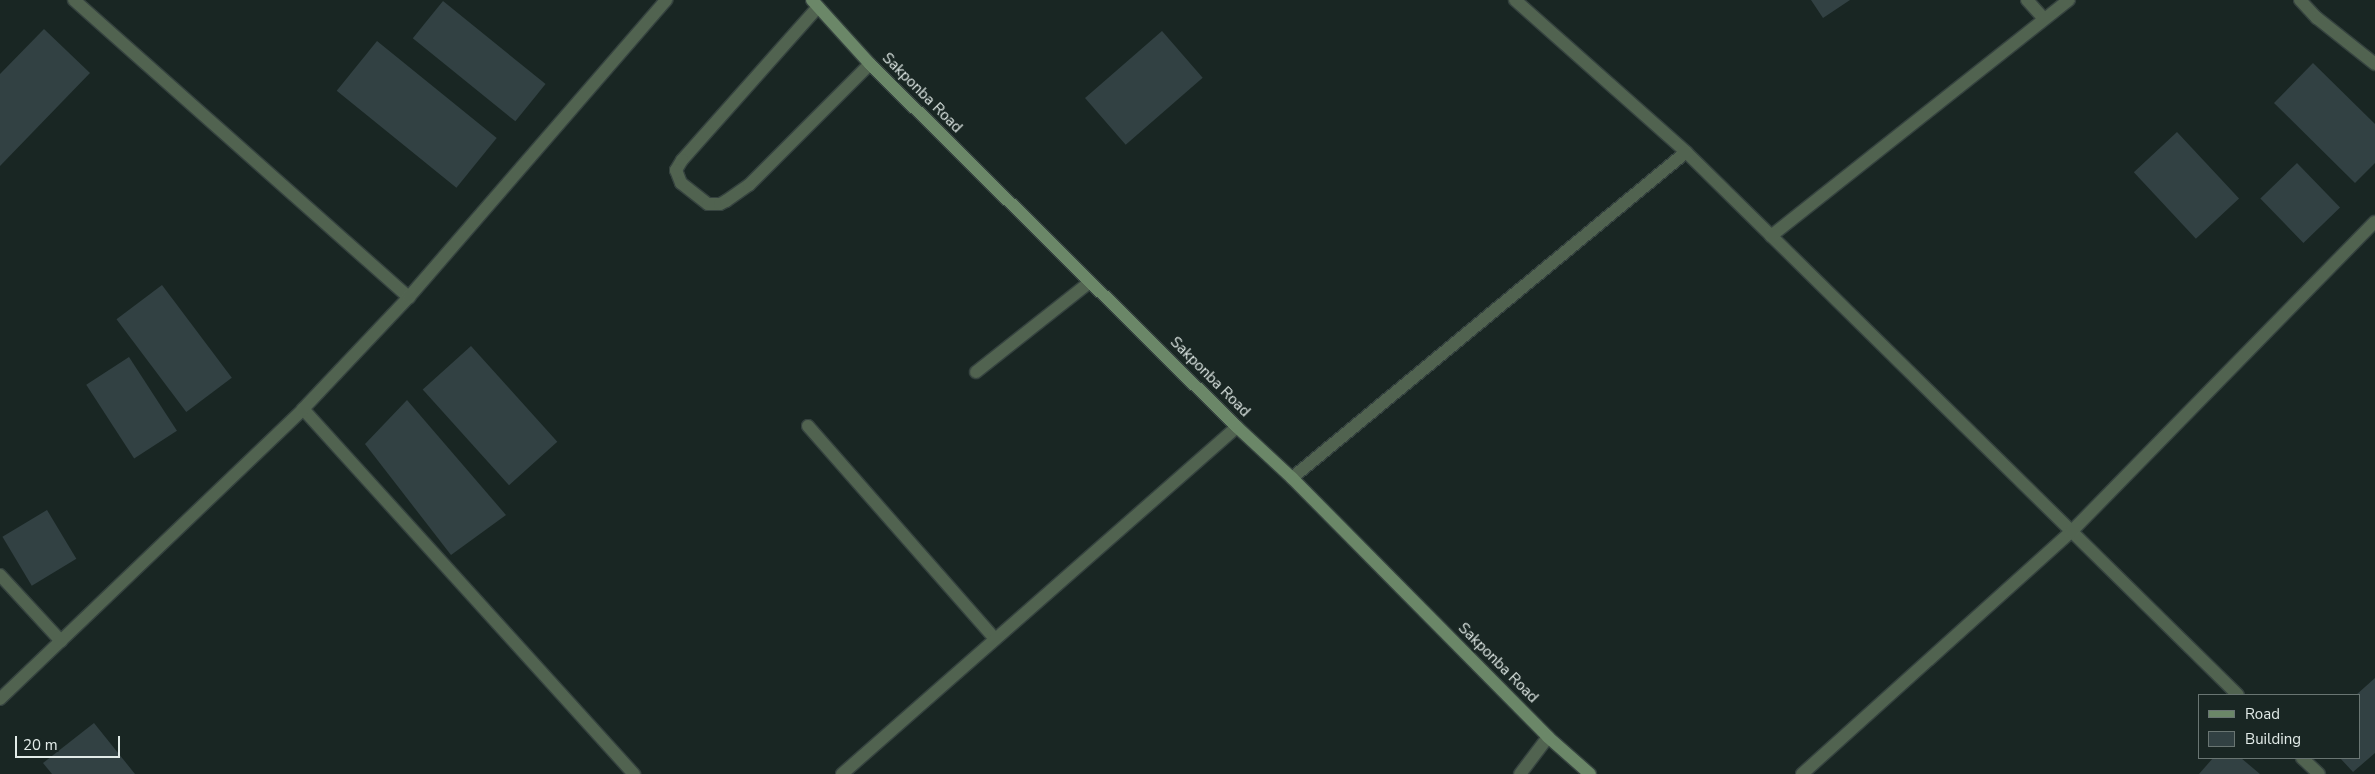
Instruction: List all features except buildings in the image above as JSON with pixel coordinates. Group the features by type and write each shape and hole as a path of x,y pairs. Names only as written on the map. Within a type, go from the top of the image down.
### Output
{"main road":[{"name":"Sakponba Road","path":"815,3 870,64 1236,427 1292,478 1548,736 1590,774"}],"street":[{"path":"74,0 409,296"},
{"path":"0,699 303,409 409,296 666,0"},
{"path":"1515,0 1686,152 2237,694"},
{"path":"2027,0 2044,19"},
{"path":"1771,236 2069,0"},
{"path":"2300,0 2317,18 2375,64"},
{"path":"815,3 682,160 676,170 676,176 681,183 708,204 720,204 726,201 749,185 870,64"},
{"path":"1292,478 1686,152"},
{"path":"1802,774 2071,532 2375,222"},
{"path":"976,372 1090,282"},
{"path":"303,409 634,774"},
{"path":"808,426 995,640"},
{"path":"842,774 1236,427"},
{"path":"0,575 61,640"},
{"path":"1520,774 1548,736"},
{"path":"2303,759 2319,774"}]}
